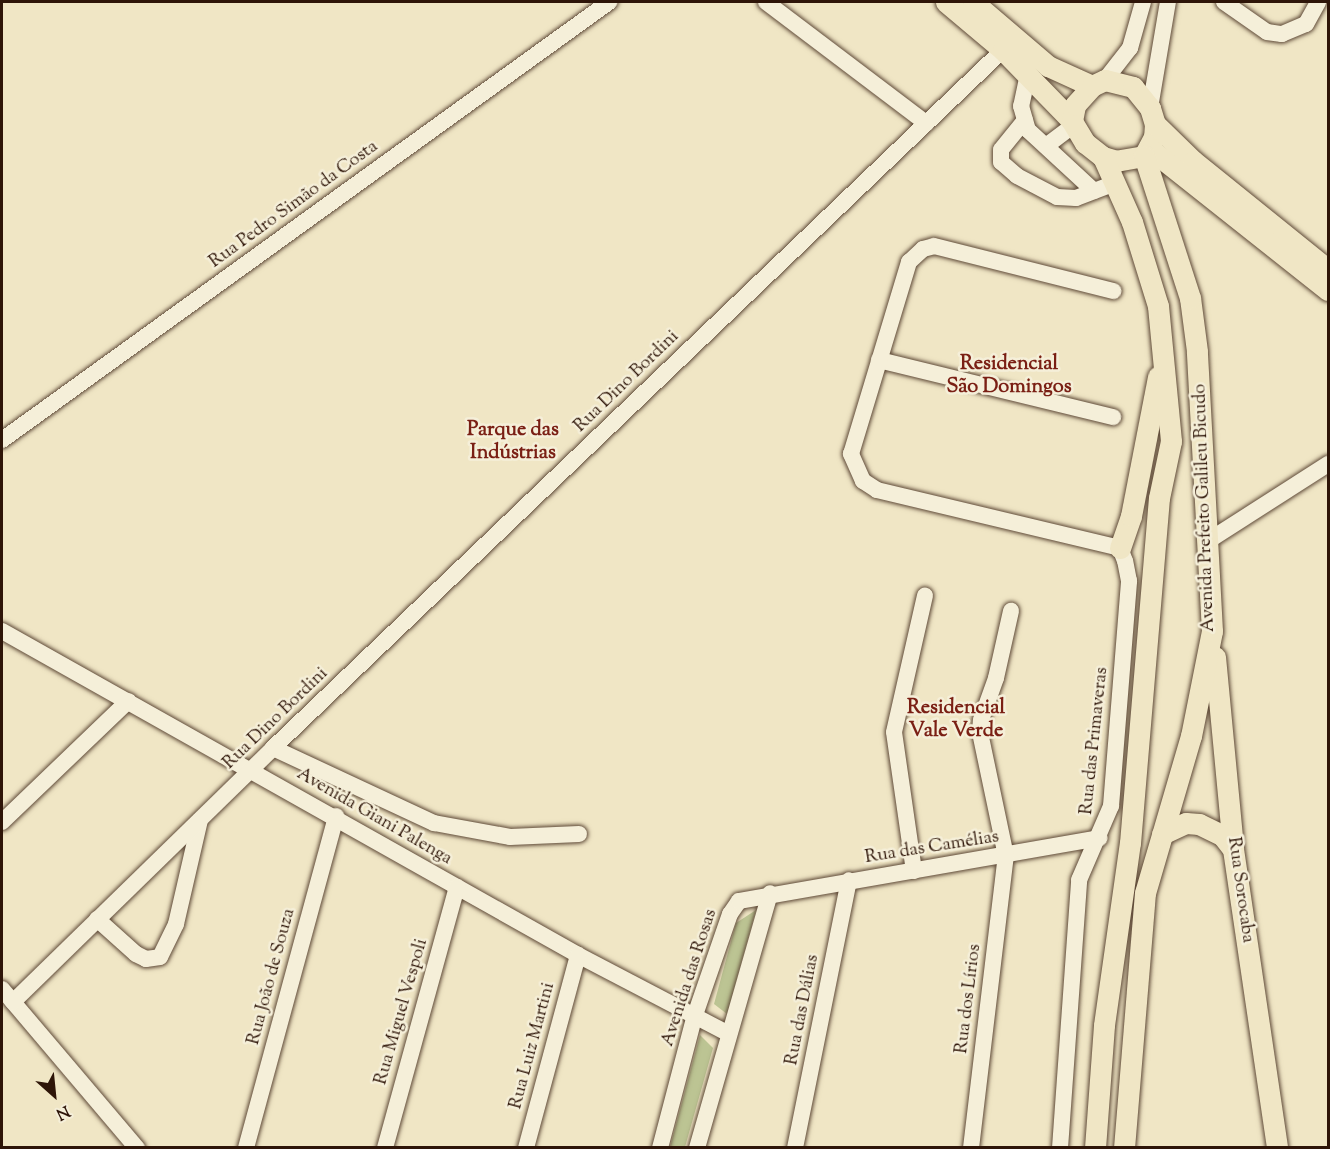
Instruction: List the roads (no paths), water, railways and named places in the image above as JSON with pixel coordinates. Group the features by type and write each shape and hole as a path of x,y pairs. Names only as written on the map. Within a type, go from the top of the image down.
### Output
{"main road":[{"path":"946,2 1004,50 1073,123 1085,143 1103,157 1117,160 1147,153"},
{"path":"973,2 1048,66 1098,83 1133,87 1153,116 1193,161 1329,270"},
{"path":"1073,123 1075,105 1098,83"},
{"path":"1147,153 1153,116"},
{"path":"1147,153 1329,290"},
{"name":"Avenida Prefeito Galileu Bicudo","path":"1124,1148 1139,936 1145,893 1191,735 1212,631 1197,351 1190,298 1147,153"},
{"path":"1095,1148 1104,1025 1130,843 1159,498 1171,441 1164,347 1158,306 1147,264 1103,157"},
{"path":"1120,548 1131,516 1164,347"},
{"name":"Rua Sorocaba","path":"1212,631 1233,849 1277,1148"},
{"path":"1162,834 1186,823 1199,824 1222,835 1233,849"}],"street":[{"name":"Rua Pedro Simão da Costa","path":"2,440 609,2"},
{"path":"766,2 926,123"},
{"path":"1098,83 1130,48 1143,2"},
{"path":"1153,116 1168,2"},
{"path":"1224,2 1267,32 1282,34 1306,24 1318,2"},
{"name":"Rua Dino Bordini","path":"7,995 97,919 1004,50"},
{"path":"1028,74 1021,106 1028,130 1094,191"},
{"path":"1025,120 1001,150 1001,162 1058,197 1076,198 1115,183"},
{"path":"1046,146 1073,123"},
{"path":"1113,291 942,248 928,247 909,262 851,454 863,481 893,496 1120,548"},
{"path":"879,360 1113,417"},
{"path":"1208,541 1329,464"},
{"name":"Rua das Primaveras","path":"1060,1148 1079,880 1085,862 1100,838 1111,806 1129,580 1120,548"},
{"path":"914,871 894,732 925,595"},
{"name":"Rua dos Lírios","path":"971,1148 1006,856 980,733 1011,610"},
{"name":"Avenida Giani Palenga","path":"2,631 336,816 578,955 729,1034"},
{"path":"2,822 128,701"},
{"path":"273,748 398,810 434,823 510,837 579,834"},
{"name":"Rua João de Souza","path":"246,1148 336,816"},
{"path":"97,919 136,954 146,959 160,957 176,924 200,819"},
{"name":"Rua das Camélias","path":"770,893 1006,856 1100,838"},
{"name":"Rua das Dálias","path":"795,1148 849,880"},
{"name":"Rua Miguel Vespoli","path":"385,1148 457,887"},
{"path":"697,1148 770,893"},
{"name":"Avenida das Rosas","path":"660,1148 695,1015 733,909 746,898 770,893"},
{"name":"Rua Luiz Martini","path":"525,1148 578,955"},
{"path":"7,995 137,1148"}],"district":[{"name":"Residencial São Domingos","path":"1009,376"},
{"name":"Parque das Indústrias","path":"513,442"},
{"name":"Residencial Vale Verde","path":"956,720"}]}
